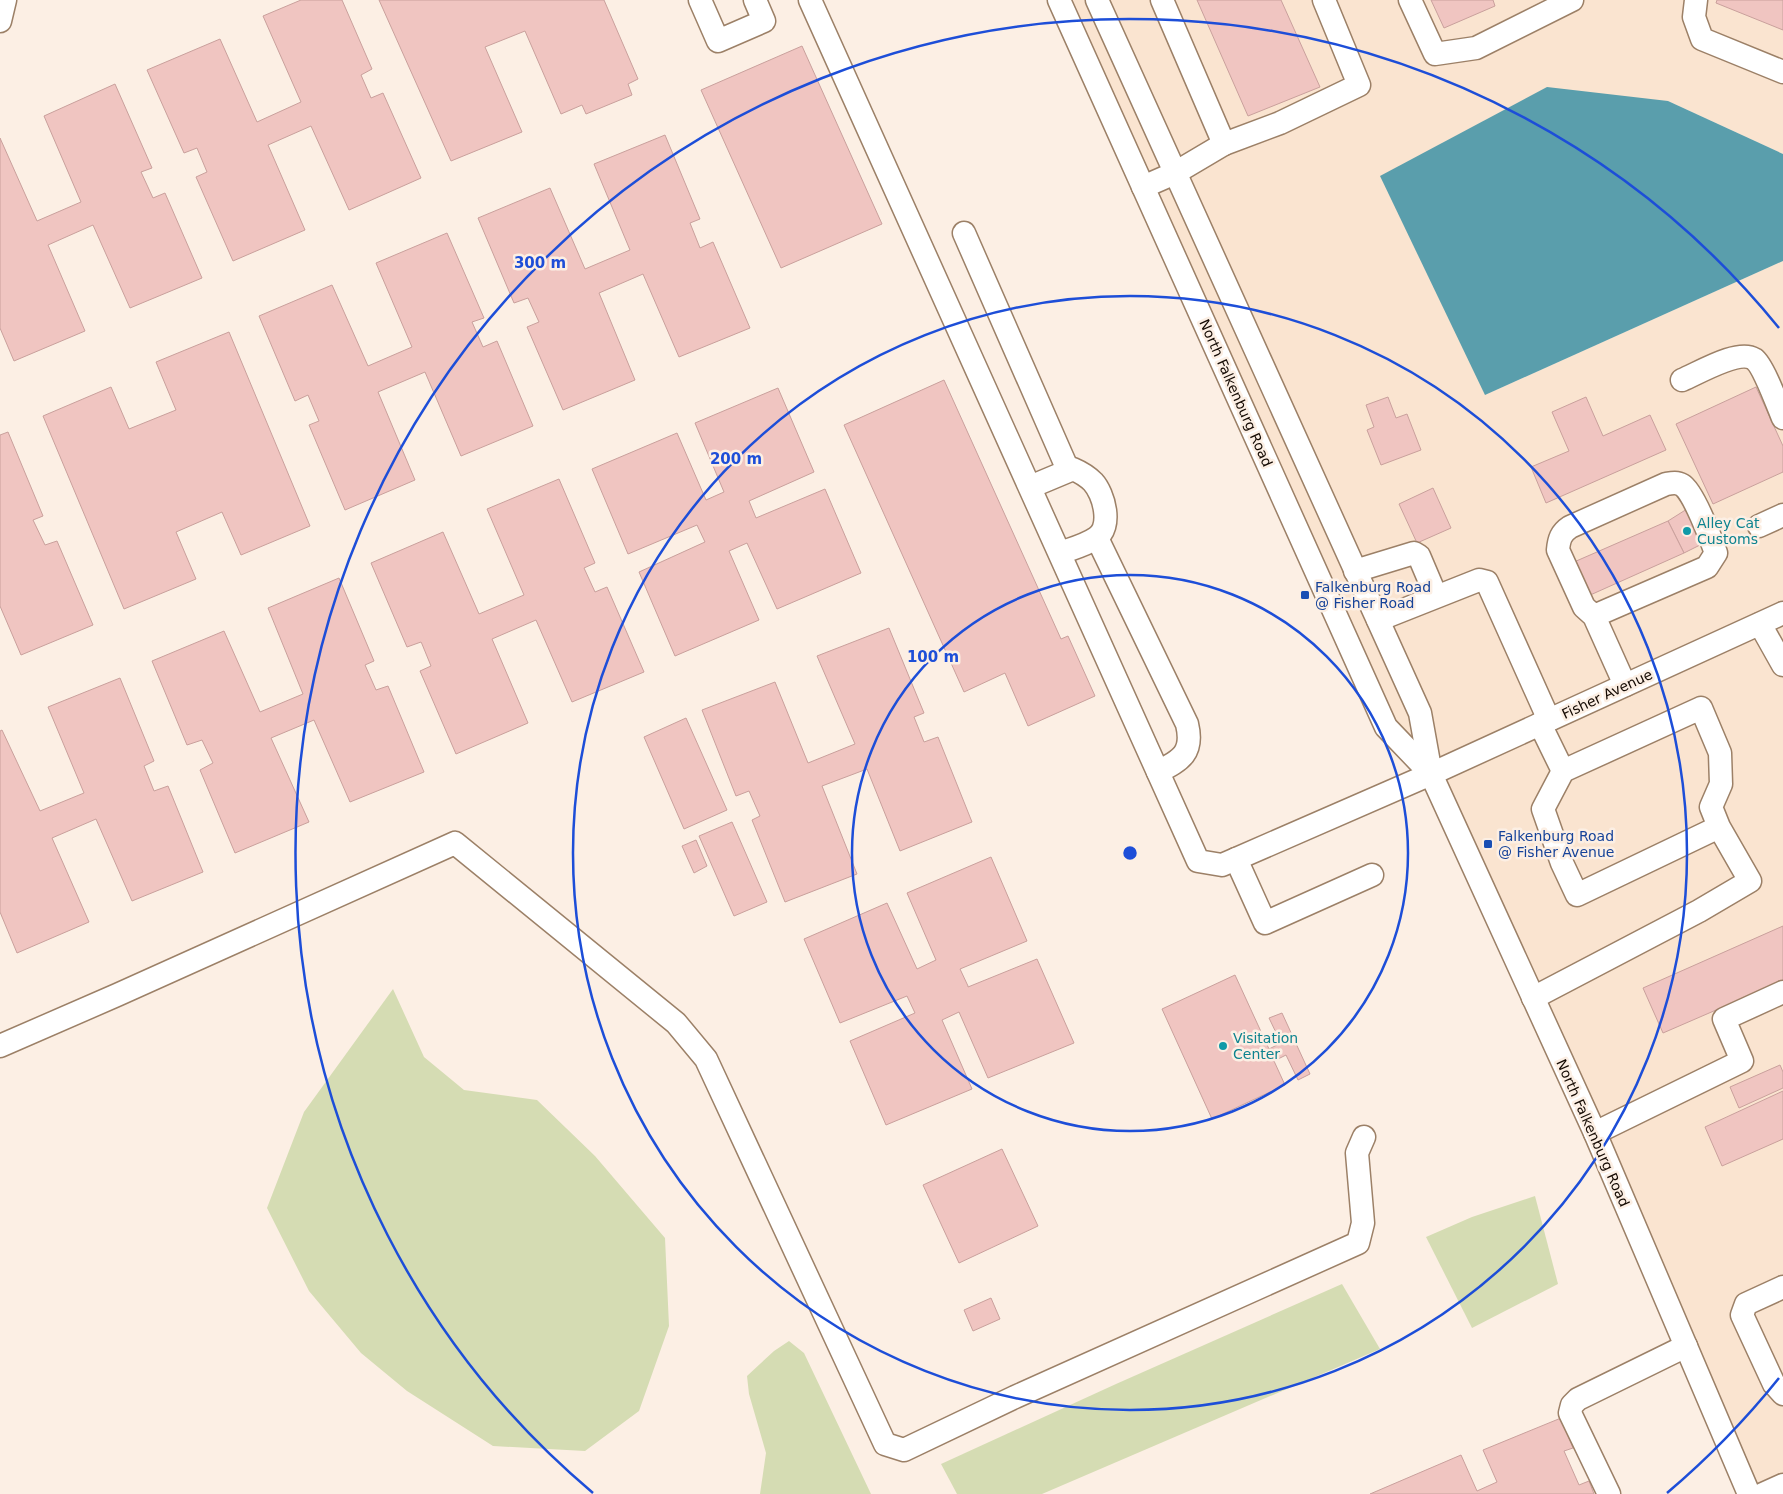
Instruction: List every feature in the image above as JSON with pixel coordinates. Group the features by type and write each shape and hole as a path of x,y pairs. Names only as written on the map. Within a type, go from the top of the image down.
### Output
{"street":[{"path":"0,21 5,0"},
{"path":"700,0 718,41 764,21 755,0"},
{"path":"810,0 1158,772 1180,760 1187,749 1190,737 1097,538"},
{"name":"North Falkenburg Road","path":"1059,0 1386,727 1430,774"},
{"name":"North Falkenburg Road","path":"1098,0 1420,713 1430,774 1595,1133 1749,1494"},
{"path":"1162,0 1224,144"},
{"path":"1143,187 1175,172 1224,144 1280,123 1359,86 1324,0"},
{"path":"1410,0 1435,54 1476,48 1572,0"},
{"path":"1696,0 1694,17 1702,39 1783,72"},
{"path":"964,233 1068,470"},
{"path":"1682,380 1732,358 1745,356 1756,360 1762,369 1783,418"},
{"path":"1030,487 1073,469 1094,482 1101,496 1106,513 1104,526 1097,538 1060,554"},
{"path":"1594,616 1707,567 1712,560 1716,553 1690,494 1683,486 1676,482 1666,484 1562,532 1558,550 1584,607 1594,616 1625,685"},
{"path":"1759,526 1783,515"},
{"path":"1355,571 1414,553 1419,556 1436,596"},
{"path":"1378,620 1478,580 1486,582 1563,770"},
{"name":"Fisher Avenue","path":"1158,772 1198,861 1222,865 1430,774 1783,613"},
{"path":"1760,624 1783,665"},
{"path":"1533,998 1699,911 1750,881 1719,827 1711,806 1721,784 1720,753 1701,708 1563,770 1543,809 1562,863 1577,894 1719,827"},
{"path":"0,1046 118,995 455,843 676,1022 706,1059 885,1444 904,1450 1015,1397 1358,1243 1363,1223 1357,1153 1364,1137"},
{"path":"1236,859 1265,923 1372,875"},
{"path":"1595,1133 1742,1061 1724,1019 1783,992"},
{"path":"1782,1291 1746,1304 1742,1315 1774,1384 1783,1394"},
{"path":"1609,1494 1570,1413 1572,1405 1578,1399 1686,1346"},
{"path":"1763,1494 1783,1485"}],"shaded area":[{"path":"1069,0 1087,0 1162,167 1147,173"},
{"path":"1108,0 1783,0 1783,154 1668,101 1485,395 1783,261 1783,601 1438,759"},
{"path":"1171,186 1410,715 1415,744 1394,721 1156,193"},
{"path":"1783,625 1783,1473 1756,1485 1444,780"}],"green space":[{"path":"393,989 424,1057 464,1090 537,1100 595,1156 665,1238 669,1326 639,1411 585,1451 493,1446 407,1391 361,1353 309,1291 267,1208 304,1112"},
{"path":"1535,1196 1558,1284 1472,1328 1426,1237 1472,1217"},
{"path":"1342,1284 1380,1349 1042,1494 957,1494 941,1464 1116,1384"},
{"path":"789,1341 804,1353 871,1494 760,1494 766,1453 749,1394 747,1376 774,1351"}],"water":[{"path":"1547,87 1668,101 1783,154 1783,261 1485,395 1380,176"}],"building":[{"path":"301,0 342,0 372,69 361,75 371,98 383,93 421,178 349,210 311,126 268,145 305,230 233,261 196,177 207,172 197,148 184,153 147,70 220,39 257,122 301,102 263,16"},
{"path":"379,0 604,0 638,79 628,84 632,95 586,114 582,105 561,114 525,31 485,47 522,132 451,161"},
{"path":"1197,0 1281,0 1320,87 1248,116"},
{"path":"1431,0 1493,0 1495,6 1444,28"},
{"path":"1717,0 1783,0 1783,30 1716,3"},
{"path":"802,46 882,224 781,268 701,90"},
{"path":"115,84 152,168 141,172 153,198 165,193 202,278 130,308 93,225 48,245 85,331 14,361 0,328 0,138 37,221 81,202 44,116"},
{"path":"665,135 700,219 690,223 700,248 713,242 750,328 679,357 643,274 599,293 635,380 563,410 527,327 539,322 528,298 514,303 478,218 550,188 585,269 630,250 594,164"},
{"path":"447,233 484,318 472,322 483,347 497,341 533,426 461,456 425,372 378,392 415,480 345,510 309,425 319,421 308,395 295,401 259,316 332,285 368,366 412,347 376,263"},
{"path":"229,332 310,526 241,555 222,512 176,532 196,579 124,609 43,416 111,387 129,429 176,410 156,362"},
{"path":"944,380 1061,639 1068,636 1095,696 1028,726 1005,673 964,692 844,425"},
{"path":"1756,387 1783,446 1783,472 1713,504 1676,424"},
{"path":"778,388 814,472 749,501 756,518 825,489 861,573 777,609 747,543 729,551 759,620 675,656 639,572 705,542 697,525 628,554 592,469 677,433 706,500 724,492 695,423"},
{"path":"1388,397 1396,418 1407,414 1421,450 1381,465 1367,430 1374,427 1366,405"},
{"path":"1586,397 1603,436 1650,415 1666,450 1546,503 1531,467 1569,451 1552,412"},
{"path":"8,432 43,516 33,520 45,545 57,541 93,625 21,655 0,606 0,435"},
{"path":"559,479 595,563 584,568 595,592 607,587 644,672 572,702 536,620 492,639 528,723 456,754 420,671 431,666 422,644 421,642 407,647 371,563 443,532 479,614 524,595 487,509"},
{"path":"1433,488 1451,528 1417,543 1399,504"},
{"name":"Alley Cat Customs","path":"1687,509 1706,542 1684,553 1668,521"},
{"path":"1668,521 1684,553 1588,596 1574,562"},
{"path":"339,578 374,661 365,665 376,690 388,686 424,772 350,802 314,720 271,738 309,822 235,853 200,770 213,763 202,740 187,745 152,661 224,631 260,712 303,694 268,608"},
{"path":"889,628 924,713 914,717 924,742 938,737 972,822 900,851 867,769 822,786 857,874 785,902 752,820 760,816 749,791 736,796 702,710 775,682 808,763 855,744 817,656"},
{"path":"120,678 154,761 144,766 154,791 168,786 203,872 132,901 96,819 52,838 89,922 17,953 0,912 0,731 2,730 40,811 84,793 48,707"},
{"path":"686,718 727,810 684,829 644,737"},
{"path":"732,822 767,902 734,916 699,836"},
{"path":"696,840 707,866 694,873 682,846"},
{"path":"991,857 1027,941 960,969 968,987 1037,959 1074,1043 988,1078 959,1012 942,1020 972,1089 886,1125 850,1041 915,1013 907,996 840,1023 804,939 887,903 917,969 936,960 907,893"},
{"path":"1783,926 1783,981 1663,1033 1643,988"},
{"name":"Visitation Center","path":"1235,975 1269,1049 1281,1043 1269,1018 1282,1013 1310,1074 1298,1080 1286,1055 1274,1061 1285,1085 1212,1119 1162,1009"},
{"path":"1780,1065 1783,1072 1783,1088 1739,1108 1730,1087"},
{"path":"1783,1091 1783,1139 1722,1166 1705,1127"},
{"path":"1002,1149 1038,1226 959,1263 923,1185"},
{"path":"991,1298 1000,1319 973,1331 964,1310"},
{"path":"1561,1418 1573,1448 1564,1451 1579,1485 1589,1481 1594,1494 1370,1494 1461,1455 1477,1491 1497,1482 1483,1450"}],"place":[{"name":"Alley Cat Customs","path":"1687,531"},
{"name":"Falkenburg Road @ Fisher Road","path":"1305,595"},
{"name":"Falkenburg Road @ Fisher Avenue","path":"1488,844"},
{"name":"Visitation Center","path":"1223,1046"}]}
